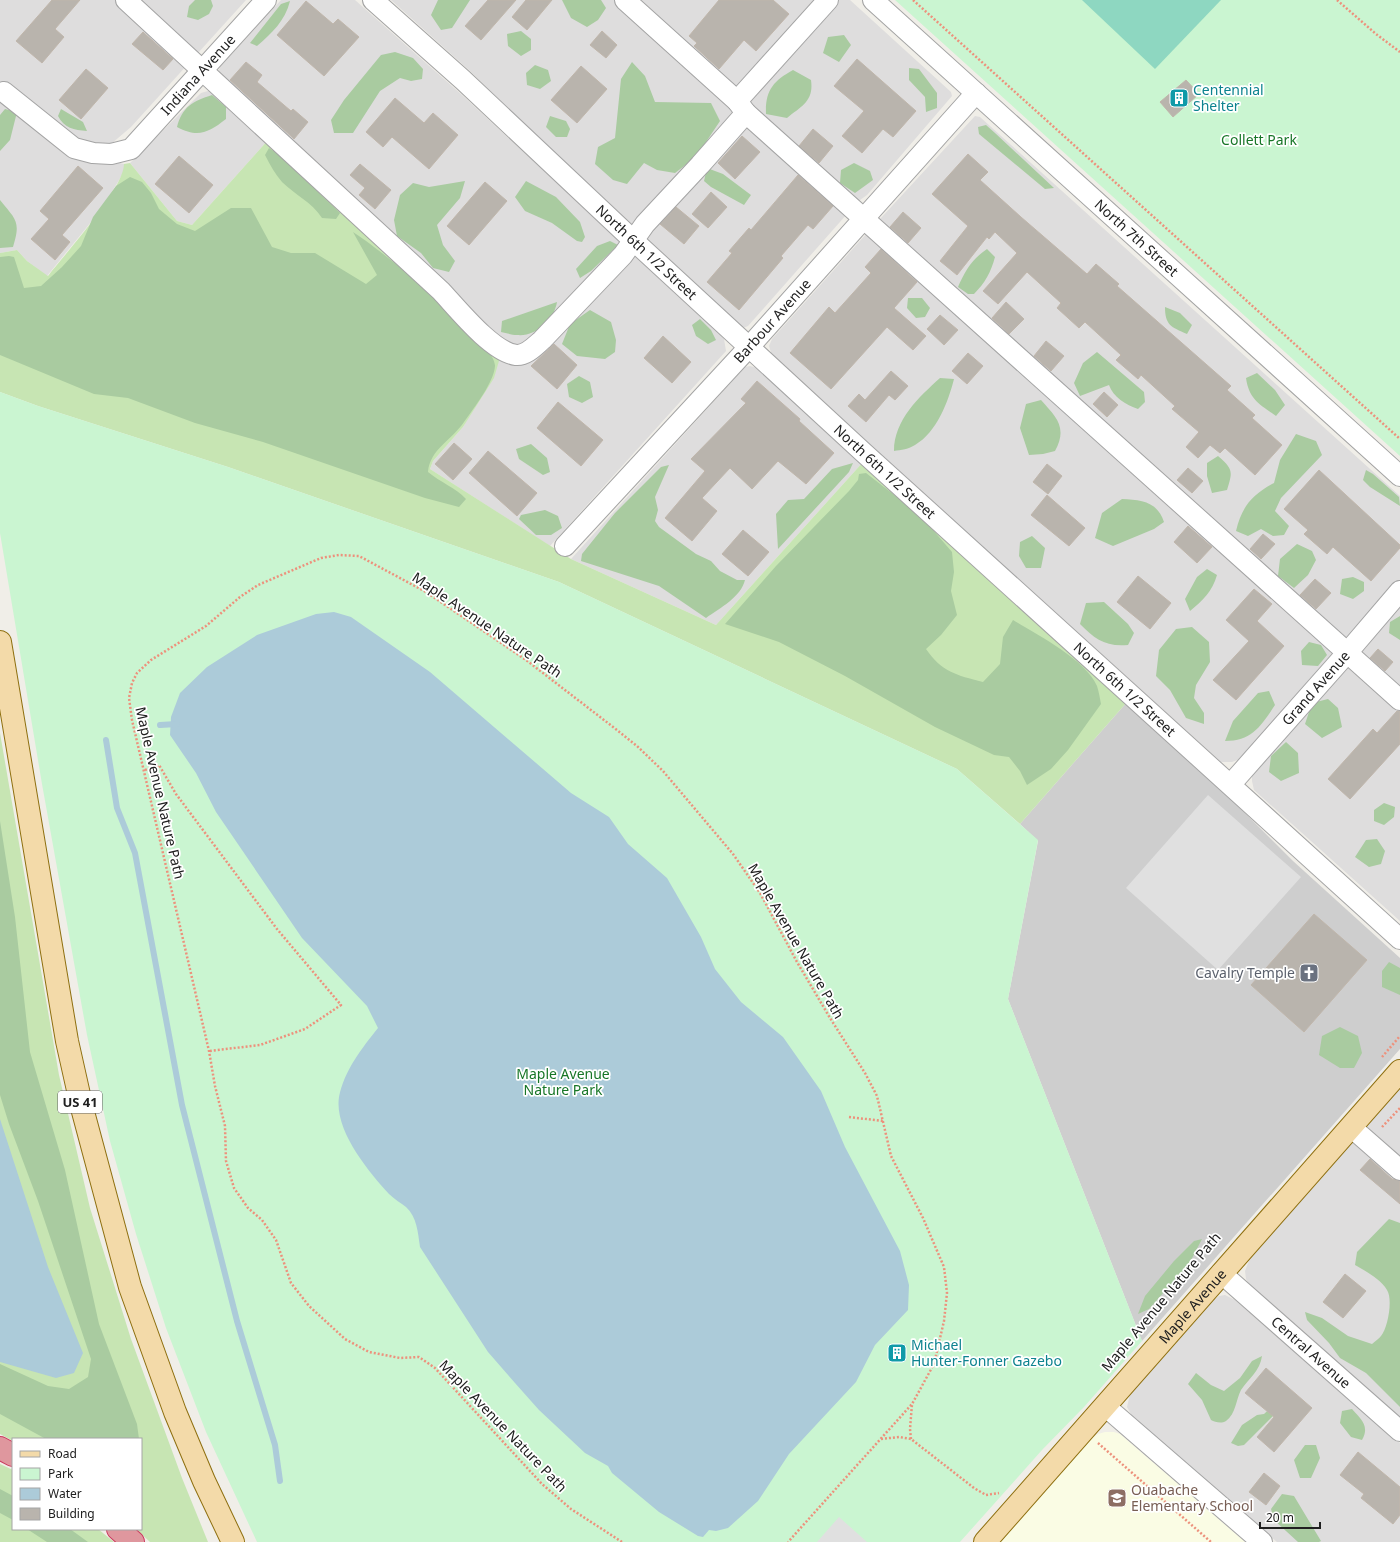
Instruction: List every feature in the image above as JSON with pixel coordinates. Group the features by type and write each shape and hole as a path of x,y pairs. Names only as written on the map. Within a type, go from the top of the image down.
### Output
{"highway":[{"path":"0,1448 12,1454"},
{"path":"119,1530 133,1542"}],"main road":[{"name":"US 41","path":"0,642 67,1041 82,1108 130,1287 140,1316 175,1412 204,1481 233,1542"},
{"name":"Maple Avenue","path":"985,1542 1400,1071"}],"street":[{"path":"126,0 202,72 436,287 492,343 516,354 527,352 542,340 623,255 645,224 700,165 741,107 828,0"},
{"name":"Indiana Avenue","path":"4,92 74,148 93,153 110,154 131,149 266,0"},
{"name":"North 6th 1/2 Street","path":"373,0 463,80 749,347 1400,939"},
{"path":"625,0 741,107 1400,700"},
{"name":"North 7th Street","path":"873,0 1400,476"},
{"name":"Barbour Avenue","path":"565,546 749,347 976,93"},
{"name":"Grand Avenue","path":"1231,784 1400,591"},
{"path":"1351,1127 1400,1170"},
{"name":"Central Avenue","path":"1221,1274 1400,1431"},
{"path":"1105,1406 1262,1542"}],"path":[{"path":"913,0 1400,439"},
{"path":"1337,0 1376,34 1400,52"},
{"name":"Maple Avenue Nature Path","path":"622,1542 571,1509 542,1484 434,1368 419,1357 400,1358 369,1352 345,1339 309,1306 291,1283 276,1240 262,1220 248,1208 234,1188 226,1161 225,1126 145,770 132,720 129,698 132,683 137,673 151,660 206,626 240,597 258,585 321,558 339,555 359,556 426,592 526,660 632,742 662,771 732,854 760,893 796,962 865,1073 877,1096 891,1156 923,1218 944,1267 947,1293 944,1321 934,1364 912,1404 788,1542"},
{"path":"145,770 159,765 176,794 272,922 341,1005 305,1029 260,1045 209,1052"},
{"path":"1380,1060 1400,1036"},
{"path":"1369,1143 1400,1108"},
{"path":"849,1117 883,1121"},
{"name":"Maple Avenue Nature Path","path":"911,1440 910,1429 912,1404"},
{"path":"1085,1428 1104,1448 1211,1542"},
{"path":"880,1439 899,1437 911,1440 974,1488 986,1495 998,1493 1003,1490"}],"shaded area":[{"path":"0,0 246,0 131,127 111,144 115,162 124,164 124,172 100,211 47,276 27,261 17,250 0,253"},
{"path":"281,0 355,0 462,95 622,243 527,347 508,345 218,73 220,67"},
{"path":"391,0 619,0 737,110 633,226 629,226 470,71"},
{"path":"630,0 823,0 737,91"},
{"path":"834,0 850,0 951,92 952,96 867,195 860,200 855,200 749,107 749,97"},
{"path":"212,91 269,139 192,225 177,221 130,163 201,93"},
{"path":"975,116 980,117 1400,496 1400,580 1355,633 1347,639 1342,640 880,224 880,219"},
{"path":"745,122 847,214 748,326 743,328 645,243 644,234"},
{"path":"867,233 1335,654 1243,758 1232,762 1221,762 773,359 769,346 772,339"},
{"path":"634,255 717,330 724,339 726,351 550,546 430,469 433,461 463,427 501,354 509,359"},
{"path":"750,366 757,368 864,461 716,625 571,559 745,367"},
{"path":"1400,601 1400,694 1362,661 1360,648"},
{"path":"1348,664 1400,707 1400,921 1254,790 1252,781 1252,775"},
{"path":"1127,702 1227,795 1293,861 1400,958 1400,1049 1142,1341 1008,999 1038,841 1020,824"},
{"path":"1208,795 1301,877 1218,970 1126,888"},
{"path":"1400,1087 1400,1166 1365,1129"},
{"path":"1353,1141 1400,1175 1400,1422 1252,1290 1246,1279 1245,1271 1250,1258"},
{"path":"1225,1295 1235,1300 1400,1443 1400,1542 1277,1542 1132,1416 1127,1407 1130,1394 1208,1305 1219,1296"},
{"name":"Ouabache Elementary School","path":"1105,1432 1120,1434 1245,1542 1000,1542 1088,1441 1098,1434"},
{"path":"839,1517 867,1542 817,1542"}],"green space":[{"path":"195,0 211,0 213,6 209,14 198,20 187,17 189,6"},
{"path":"438,0 470,0 452,28 441,30 431,15"},
{"path":"562,0 601,0 606,8 598,20 587,27 571,18"},
{"name":"Collett Park","path":"895,0 1400,0 1400,456"},
{"path":"1082,0 1221,0 1155,69"},
{"path":"290,1 285,15 273,31 257,46 250,43 281,4"},
{"path":"521,31 531,39 531,50 521,56 508,46 507,34"},
{"path":"844,35 851,45 839,62 823,53 828,37"},
{"path":"395,52 413,58 423,69 422,79 411,81 400,78 380,91 353,133 334,133 331,120 344,100 381,55"},
{"path":"632,62 645,76 655,102 711,103 720,121 696,157 675,173 657,170 644,163 627,184 613,180 595,164 598,147 615,138 621,79"},
{"path":"535,65 548,70 551,81 540,89 527,85 526,73"},
{"path":"909,68 919,69 937,93 937,108 926,112 925,97 909,80"},
{"path":"793,70 811,80 811,93 809,98 802,106 787,118 766,114 767,99 775,83"},
{"path":"212,95 226,107 226,119 208,131 197,133 177,127 182,114 189,106 194,102"},
{"path":"5,109 17,112 10,140 0,151 0,115"},
{"path":"61,109 83,122 87,131 66,126 58,116"},
{"path":"550,116 566,121 570,129 567,137 556,137 546,127"},
{"path":"986,125 1054,188 1045,189 979,134 978,127"},
{"path":"269,139 501,354 494,378 463,427 433,461 430,469 571,559 716,625 864,461 1127,702 1020,824 957,769 559,582 228,467 38,406 0,392 0,253 17,250 27,261 48,276 80,237 115,189 124,164 130,163 177,221 192,225"},
{"path":"269,148 278,154 340,213 336,219 322,218 313,207 282,182 265,155"},
{"path":"854,163 870,171 873,180 855,193 840,183 841,170"},
{"path":"707,168 723,174 751,195 744,205 711,187 704,181"},
{"path":"130,177 142,182 151,193 159,209 177,224 195,231 231,208 251,208 272,247 291,253 315,253 366,284 377,275 353,232 386,256 434,296 477,337 490,354 495,366 494,372 478,402 459,428 442,445 433,457 428,472 466,499 459,507 425,498 263,442 195,423 128,398 94,394 0,355 0,257 14,257 24,288 41,286 62,267 81,246 93,217 116,186"},
{"path":"465,181 460,198 437,225 443,245 455,261 449,272 433,268 421,253 397,236 394,220 400,195 413,183 429,187"},
{"path":"526,181 556,197 580,222 585,237 582,242 577,241 552,223 525,211 515,197"},
{"path":"0,200 16,221 17,232 13,247 0,248"},
{"path":"610,241 618,245 591,271 580,278 576,269 597,246"},
{"path":"987,249 995,257 992,268 978,290 974,294 968,294 958,287 970,266 977,257"},
{"path":"908,298 922,298 930,308 925,317 916,318 907,308"},
{"path":"557,302 548,321 537,330 524,335 513,335 501,332 502,321"},
{"path":"1165,307 1180,313 1192,325 1187,334 1170,325 1166,318"},
{"path":"590,310 611,322 616,340 615,352 605,359 577,356 562,344 570,324"},
{"path":"700,319 711,330 716,340 708,344 696,336 692,325"},
{"path":"1097,352 1144,392 1145,402 1138,409 1120,400 1109,385 1080,396 1074,383 1083,363"},
{"path":"1257,373 1275,390 1285,405 1276,416 1252,396 1247,385 1246,378"},
{"path":"579,376 590,382 593,397 582,403 569,397 567,384"},
{"path":"940,378 954,379 945,407 930,432 915,445 894,451 898,429 903,419 916,401"},
{"name":"Maple Avenue Nature Park","path":"0,392 38,406 228,467 559,582 957,769 1038,840 1008,999 1142,1341 1084,1407 1042,1450 960,1542 257,1542 206,1432 166,1328 136,1234 110,1141 87,1035 42,784 0,533"},
{"path":"1041,400 1058,423 1060,429 1059,443 1055,451 1029,455 1020,428 1026,404"},
{"path":"1296,434 1316,441 1322,455 1281,498 1275,511 1289,526 1284,535 1273,536 1261,529 1248,536 1236,531 1241,515 1249,502 1266,487 1274,483 1280,460"},
{"path":"531,444 547,458 550,472 543,475 519,459 516,449"},
{"path":"1218,456 1227,464 1231,474 1227,490 1212,493 1207,476 1207,463"},
{"path":"853,463 849,472 778,549 776,514 788,500 804,499 832,469"},
{"path":"669,465 655,497 658,510 655,521 659,527 696,554 711,561 720,571 737,580 745,580 743,586 735,597 706,618 659,586 581,561 582,554 615,513 661,467"},
{"path":"1366,470 1373,474 1399,497 1400,506 1370,487 1363,480"},
{"path":"866,473 920,515 952,552 954,572 951,591 957,615 941,635 926,649 938,663 950,672 957,675 983,682 1000,664 1003,637 1013,620 1060,648 1082,666 1097,686 1101,704 1068,750 1051,769 1027,785 1020,771 1009,757 994,755 935,727 845,676 779,642 725,624 776,566 849,491 858,480 859,474"},
{"path":"1122,499 1148,503 1157,510 1164,522 1154,529 1113,546 1095,538 1102,513"},
{"path":"545,510 558,516 562,528 551,535 536,535 519,519 521,515"},
{"path":"1032,536 1045,548 1041,568 1026,568 1019,556 1020,542"},
{"path":"1297,544 1312,551 1316,560 1308,575 1294,588 1278,576 1280,559"},
{"path":"1207,569 1217,575 1215,581 1206,595 1190,611 1185,599 1197,577"},
{"path":"1353,577 1364,582 1364,591 1353,599 1340,594 1342,579"},
{"path":"1104,602 1128,624 1134,633 1128,645 1113,645 1101,641 1080,624 1086,603"},
{"path":"1400,616 1400,640 1389,633 1390,622"},
{"path":"1192,627 1209,642 1210,662 1196,685 1194,698 1204,713 1204,724 1186,718 1170,690 1156,676 1159,650 1176,629"},
{"path":"1309,642 1321,645 1327,655 1318,666 1302,665 1301,651"},
{"path":"1269,691 1275,705 1260,726 1249,735 1242,738 1225,741 1233,721 1258,693"},
{"path":"1328,699 1338,708 1342,727 1322,738 1305,724 1312,703"},
{"path":"0,733 59,1075 90,1208 131,1339 182,1478 208,1542 150,1542 137,1530 142,1530 142,1438 12,1438 12,1440 0,1434"},
{"path":"1286,742 1298,753 1299,773 1281,781 1269,772 1271,756"},
{"path":"1384,803 1395,807 1394,817 1384,825 1374,821 1374,810"},
{"path":"0,821 15,917 30,1052 65,1170 99,1324 137,1424 139,1438 44,1438 0,1414 0,1364 48,1386 69,1389 88,1377 91,1359 38,1201 9,1124 0,1095"},
{"path":"1377,839 1385,851 1381,864 1369,867 1355,857 1366,840"},
{"path":"1389,962 1400,968 1400,995 1382,987 1382,971"},
{"path":"1340,1027 1358,1036 1362,1053 1354,1068 1340,1068 1319,1055 1322,1036"},
{"path":"1389,1219 1400,1223 1400,1407 1366,1373 1340,1358 1329,1343 1307,1320 1305,1312 1322,1318 1348,1336 1372,1344 1380,1337 1384,1332 1388,1320 1390,1306 1389,1294 1381,1282 1355,1265 1357,1252"},
{"path":"1202,1239 1189,1264 1149,1309 1138,1314 1145,1296 1174,1261 1194,1241"},
{"path":"1262,1356 1257,1370 1241,1390 1234,1410 1229,1418 1222,1422 1211,1420 1202,1400 1188,1384 1196,1373 1211,1385 1224,1391 1240,1378 1252,1361"},
{"path":"1277,1402 1274,1415 1244,1445 1238,1446 1231,1443 1242,1425 1257,1415 1264,1414"},
{"path":"1352,1409 1365,1427 1362,1440 1351,1437 1340,1423 1342,1411"},
{"path":"1305,1445 1316,1445 1320,1458 1311,1478 1300,1478 1294,1460"},
{"path":"0,1464 12,1470 12,1530 99,1530 114,1542 0,1542"},
{"path":"0,1489 12,1495 12,1519 0,1513"},
{"path":"1282,1494 1294,1496 1321,1541 1298,1542 1274,1520 1271,1509"},
{"path":"29,1530 71,1530 88,1542 47,1542"}],"water":[{"path":"334,612 351,617 430,672 571,793 609,817 628,844 667,878 701,937 715,969 741,1002 783,1037 821,1091 845,1147 900,1251 909,1285 908,1310 875,1345 856,1382 789,1454 758,1501 728,1528 716,1531 709,1530 703,1537 698,1536 659,1512 612,1473 608,1466 585,1453 539,1410 488,1352 420,1247 415,1220 410,1211 393,1198 372,1174 354,1149 342,1123 339,1110 341,1087 349,1069 378,1028 367,1006 302,938 216,812 196,773 170,735 171,717 180,693 207,667 257,635 316,614"},
{"path":"0,1119 48,1267 83,1353 74,1373 56,1378 0,1362"}],"building":[{"path":"52,0 80,0 55,29 64,37 42,63 16,41"},
{"path":"488,0 516,0 481,40 465,26"},
{"path":"526,0 552,0 527,30 512,17"},
{"path":"719,0 773,0 789,14 756,51 744,40 719,69 694,46 697,43 689,36"},
{"path":"306,1 333,24 338,19 359,37 324,76 277,35"},
{"path":"602,31 617,45 606,58 590,45"},
{"path":"143,32 173,59 163,70 132,44"},
{"path":"857,59 916,111 893,137 883,129 862,153 842,136 864,111 834,86"},
{"path":"246,62 262,75 257,82 291,111 293,109 308,122 294,139 230,80"},
{"path":"581,66 607,89 577,123 551,100"},
{"path":"86,69 108,88 81,119 59,100"},
{"name":"Centennial Shelter","path":"1186,80 1199,94 1173,117 1160,102"},
{"path":"395,98 424,123 433,113 458,135 429,169 392,137 383,147 366,132"},
{"path":"813,129 833,146 819,163 799,146"},
{"path":"742,136 760,152 735,179 718,163"},
{"path":"968,154 988,172 980,180 1021,217 1087,274 1096,264 1119,284 1117,286 1231,386 1227,390 1255,415 1252,418 1282,445 1255,475 1225,448 1220,453 1210,445 1198,458 1186,447 1199,432 1172,409 1175,406 1141,375 1138,379 1116,360 1121,355 1085,322 1079,328 1057,308 1061,303 1027,272 998,304 983,291 1017,253 995,232 989,239 987,237 957,275 940,261 968,226 932,194"},
{"path":"179,156 213,185 189,213 155,184"},
{"path":"360,164 391,190 375,209 359,195 365,188 350,175"},
{"path":"78,166 103,188 62,235 70,242 55,260 31,239 49,219 40,211"},
{"path":"798,175 833,206 813,229 808,225 781,256 783,258 739,310 707,282 732,253 729,251 749,228 751,230"},
{"path":"485,182 507,201 469,245 447,226"},
{"path":"711,192 727,207 708,228 692,214"},
{"path":"676,207 699,226 684,244 660,224"},
{"path":"903,212 921,228 908,243 890,227"},
{"path":"881,249 917,282 894,308 926,336 913,350 887,327 831,389 790,353 829,307 835,313 871,273 865,267"},
{"path":"1006,302 1024,319 1009,334 992,318"},
{"path":"940,315 958,330 944,345 927,329"},
{"path":"663,336 691,362 672,383 644,358"},
{"path":"1046,341 1064,356 1051,371 1034,356"},
{"path":"554,344 577,365 557,389 531,366"},
{"path":"968,353 983,366 967,384 952,371"},
{"path":"891,371 908,386 895,400 889,395 866,422 848,406 859,394 865,400"},
{"path":"757,381 800,419 799,421 834,453 806,484 778,461 752,489 730,468 702,498 717,511 692,541 665,518 705,471 691,459 746,403 741,399"},
{"path":"1104,392 1118,405 1107,417 1093,404"},
{"path":"558,402 603,440 581,466 537,428"},
{"path":"454,443 472,459 453,480 435,464"},
{"path":"488,451 537,493 517,516 469,473"},
{"path":"1047,464 1062,476 1048,494 1033,482"},
{"path":"1188,468 1203,481 1192,493 1177,480"},
{"path":"1319,470 1400,545 1400,548 1371,581 1333,547 1327,554 1304,534 1308,530 1284,509"},
{"path":"1047,495 1085,528 1069,546 1031,515"},
{"path":"1188,526 1212,547 1197,563 1174,542"},
{"path":"743,530 769,552 748,576 722,554"},
{"path":"1263,534 1275,544 1261,559 1250,549"},
{"path":"1138,576 1171,603 1150,629 1117,602"},
{"path":"1315,579 1331,593 1316,609 1300,595"},
{"path":"1254,589 1272,604 1257,621 1284,646 1236,700 1213,680 1249,641 1226,620"},
{"path":"1378,649 1393,662 1385,671 1370,658"},
{"path":"1397,711 1400,711 1400,744 1350,799 1328,779 1373,729 1377,733"},
{"name":"Cavalry Temple","path":"1314,914 1367,960 1304,1032 1251,985"},
{"path":"1370,1159 1392,1179 1400,1181 1400,1204 1360,1170"},
{"path":"1345,1274 1366,1291 1343,1318 1323,1302"},
{"path":"1266,1368 1312,1408 1274,1452 1257,1437 1274,1417 1245,1393"},
{"path":"1358,1452 1400,1487 1400,1515 1393,1524 1361,1498 1364,1494 1340,1475"},
{"path":"1264,1473 1280,1486 1266,1505 1249,1492"}],"waterway":[{"path":"160,725 177,724"},
{"path":"106,740 117,808 135,853 182,1105 237,1321 275,1445 280,1481"}],"place":[{"name":"Centennial Shelter","path":"1179,98"},
{"name":"Cavalry Temple","path":"1309,973"},
{"name":"Michael Hunter-Fonner Gazebo","path":"897,1353"},
{"name":"Ouabache Elementary School","path":"1117,1498"}]}
